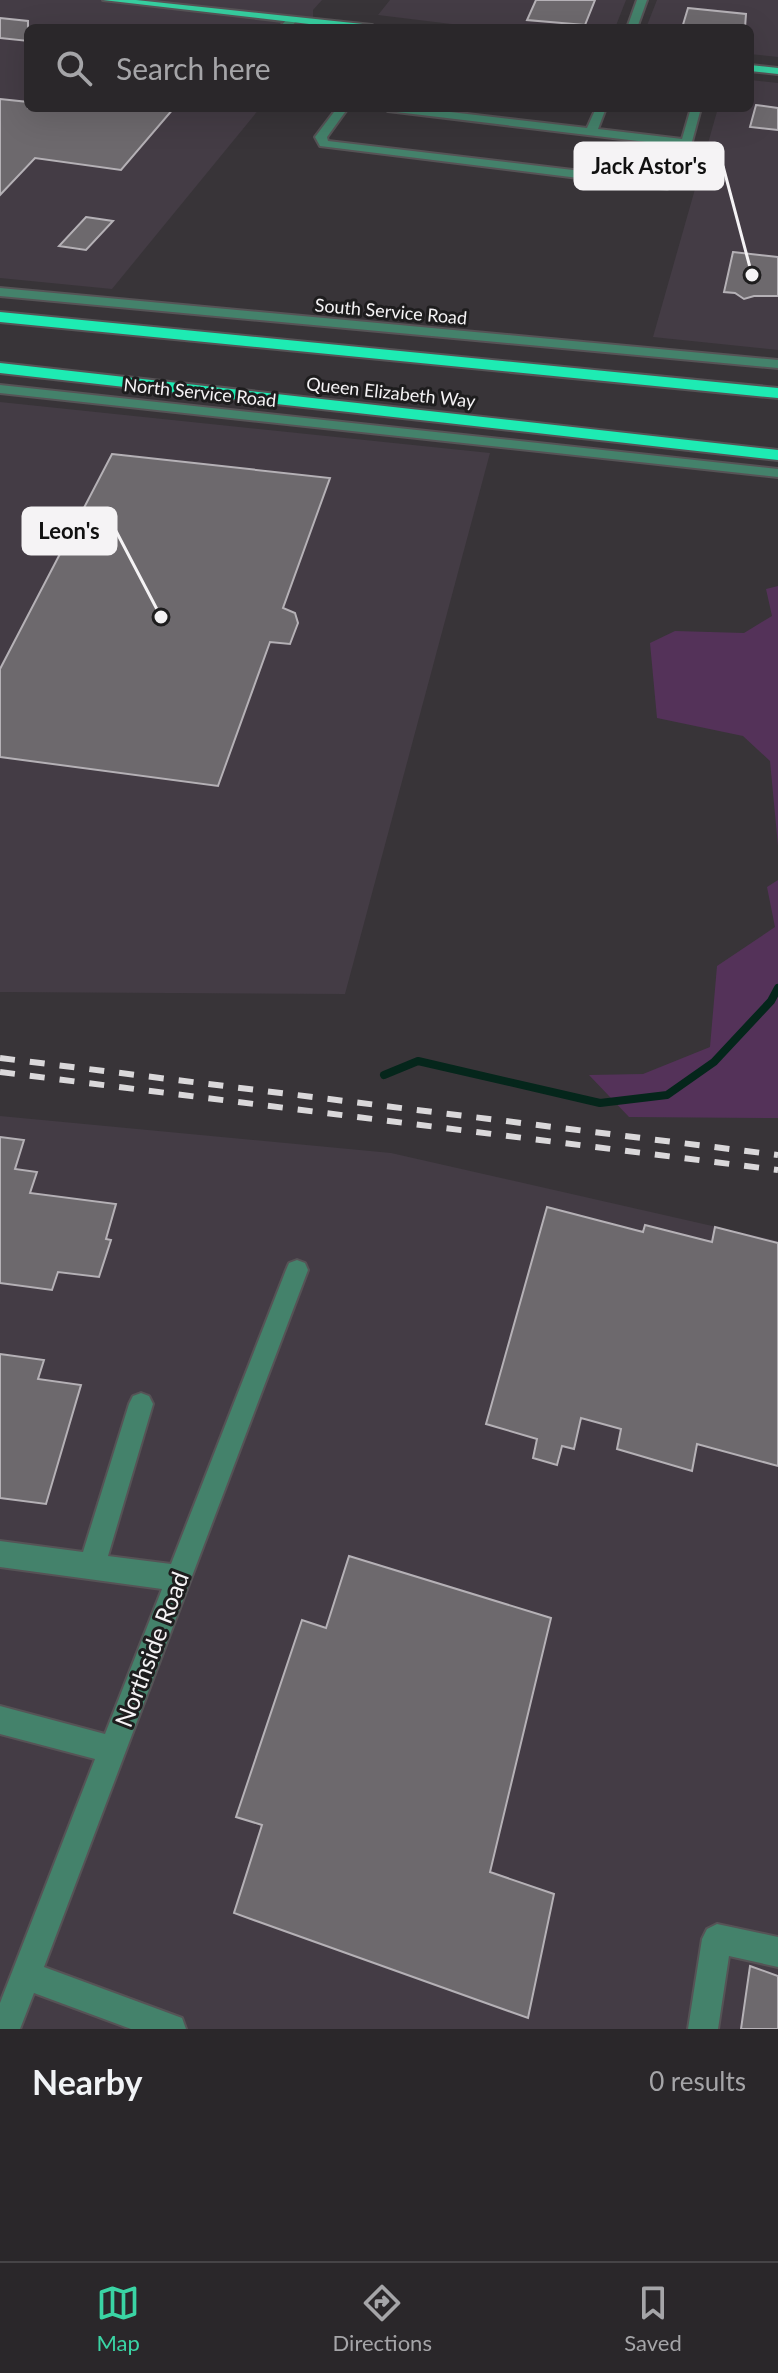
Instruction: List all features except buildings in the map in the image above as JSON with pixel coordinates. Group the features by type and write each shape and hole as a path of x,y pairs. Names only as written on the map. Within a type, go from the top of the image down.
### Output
{"highway":[{"name":"Queen Elizabeth Way","path":"0,317 778,393"},
{"name":"Queen Elizabeth Way","path":"0,368 778,455"},
{"path":"653,380 725,378 778,382"}],"main road":[{"path":"108,0 288,24"},
{"path":"754,68 778,71"}],"street":[{"path":"633,24 642,0"},
{"path":"340,112 321,137 324,144 667,185 676,179 695,112"},
{"path":"453,112 684,143"},
{"path":"591,132 599,112"},
{"name":"South Service Road","path":"0,292 778,364"},
{"name":"North Service Road","path":"0,389 778,473"},
{"name":"Northside Road","path":"5,2022 26,1975 297,1270"},
{"path":"92,1566 141,1404"},
{"path":"0,1554 178,1578"},
{"path":"0,1720 113,1750"},
{"path":"703,2029 717,1939 778,1952"},
{"path":"26,1975 171,2029"}],"shaded area":[{"path":"0,0 322,0 313,10 313,24 24,24 24,112 257,112 112,289 0,278"},
{"path":"390,0 626,0 617,24 451,24 378,15"},
{"path":"657,0 778,0 778,57 754,54 754,24 648,24"},
{"path":"754,80 778,83 778,350 653,337 717,112 754,112"},
{"path":"0,402 490,453 345,994 0,992"},
{"path":"778,586 778,846 770,761 743,736 657,718 650,643 675,631 744,633 772,616 766,589"},
{"path":"778,880 778,1118 629,1117 589,1075 643,1074 710,1047 717,966 775,927 767,887"},
{"path":"0,1116 391,1153 778,1241 778,2029 0,2029"}],"waterway":[{"path":"384,1075 418,1061 600,1103 667,1095 714,1062 771,1001 778,988"}],"railway":[{"path":"0,1058 778,1155"},
{"path":"0,1072 778,1170"}],"place":[{"name":"Jack Astor's","path":"752,275"},
{"name":"Leon's","path":"161,617"}]}
